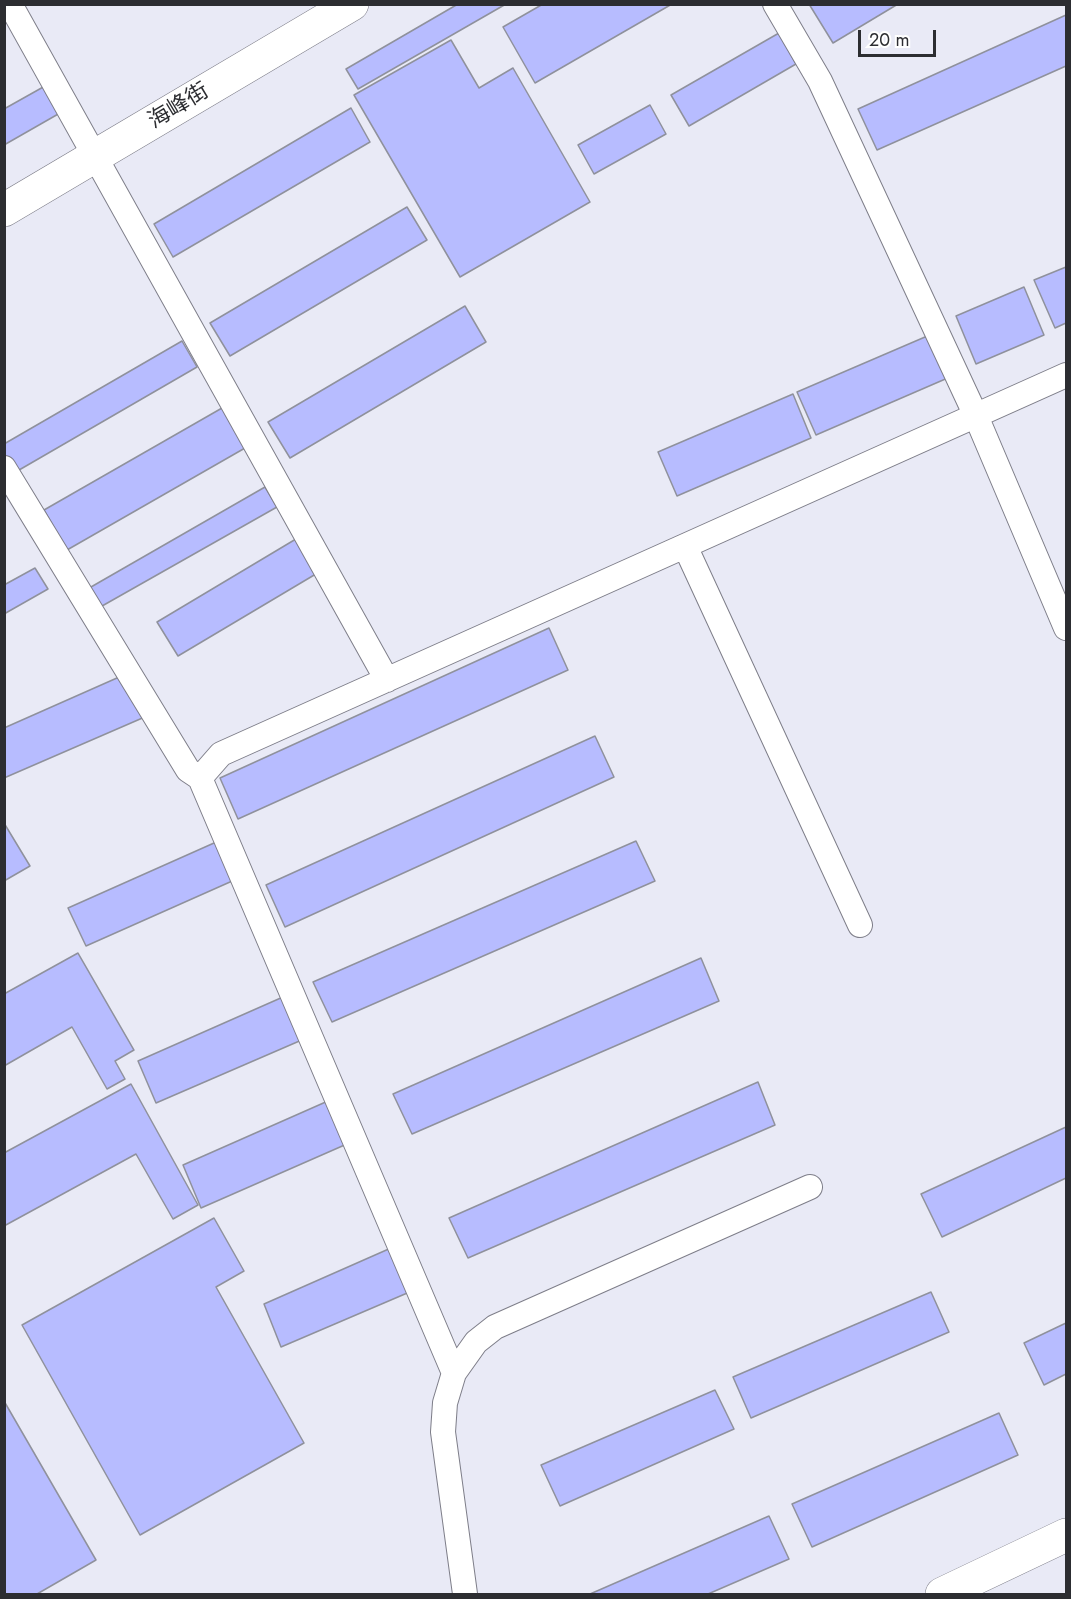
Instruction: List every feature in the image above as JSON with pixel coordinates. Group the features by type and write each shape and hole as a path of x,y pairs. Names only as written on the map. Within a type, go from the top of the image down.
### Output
{"street":[{"path":"10,4 387,680"},
{"name":"海峰街","path":"4,210 352,4"},
{"path":"775,4 819,81 976,416 1066,628"},
{"path":"200,778 221,754 1066,375"},
{"path":"4,468 188,770 200,778 454,1373"},
{"path":"685,546 860,925"},
{"path":"465,1594 442,1432 445,1403 454,1373 476,1342 495,1327 810,1187"},
{"path":"942,1594 1066,1535"}],"building":[{"path":"458,4 506,4 358,89 346,69"},
{"path":"543,4 672,4 535,83 503,27"},
{"path":"809,4 898,4 833,43"},
{"path":"1066,15 1066,66 877,150 858,109"},
{"path":"779,33 796,64 689,126 671,95"},
{"path":"451,40 479,88 513,68 590,202 460,277 354,95"},
{"path":"45,86 60,113 4,145 4,109"},
{"path":"650,105 666,134 594,174 578,145"},
{"path":"351,108 370,142 173,257 154,224"},
{"path":"407,207 427,240 230,356 210,323"},
{"path":"1066,267 1066,323 1055,328 1034,280"},
{"path":"1024,287 1044,335 976,364 956,316"},
{"path":"465,306 486,342 290,458 268,422"},
{"path":"932,334 950,377 816,435 797,392"},
{"path":"182,341 197,367 7,477 4,444"},
{"path":"793,394 811,438 677,496 658,452"},
{"path":"236,400 259,440 67,550 44,510"},
{"path":"265,487 277,507 95,610 84,591"},
{"path":"311,530 331,565 178,656 157,622"},
{"path":"35,568 48,589 4,614 4,585"},
{"path":"549,628 568,670 238,819 220,778"},
{"path":"135,670 154,713 4,778 4,728"},
{"path":"595,736 614,777 285,927 266,885"},
{"path":"4,823 30,866 4,881"},
{"path":"223,839 239,878 86,946 68,908"},
{"path":"636,841 655,881 332,1022 313,982"},
{"path":"78,953 134,1050 115,1061 125,1079 107,1089 72,1027 4,1066 4,994"},
{"path":"701,958 719,1001 412,1134 393,1094"},
{"path":"292,993 311,1036 156,1103 138,1061"},
{"path":"758,1082 775,1125 468,1258 449,1218"},
{"path":"131,1084 198,1205 173,1219 136,1154 4,1226 4,1153"},
{"path":"337,1097 356,1140 201,1208 183,1165"},
{"path":"1066,1127 1066,1178 942,1237 921,1194"},
{"path":"214,1218 244,1271 216,1287 304,1443 140,1535 22,1325"},
{"path":"400,1244 419,1288 281,1347 264,1304"},
{"path":"931,1292 949,1332 751,1418 733,1377"},
{"path":"1066,1323 1066,1374 1044,1385 1024,1343"},
{"path":"715,1390 734,1429 560,1506 541,1465"},
{"path":"4,1401 96,1560 37,1594 4,1594"},
{"path":"999,1413 1018,1455 812,1547 792,1504"},
{"path":"769,1516 789,1559 708,1594 590,1594"}]}
